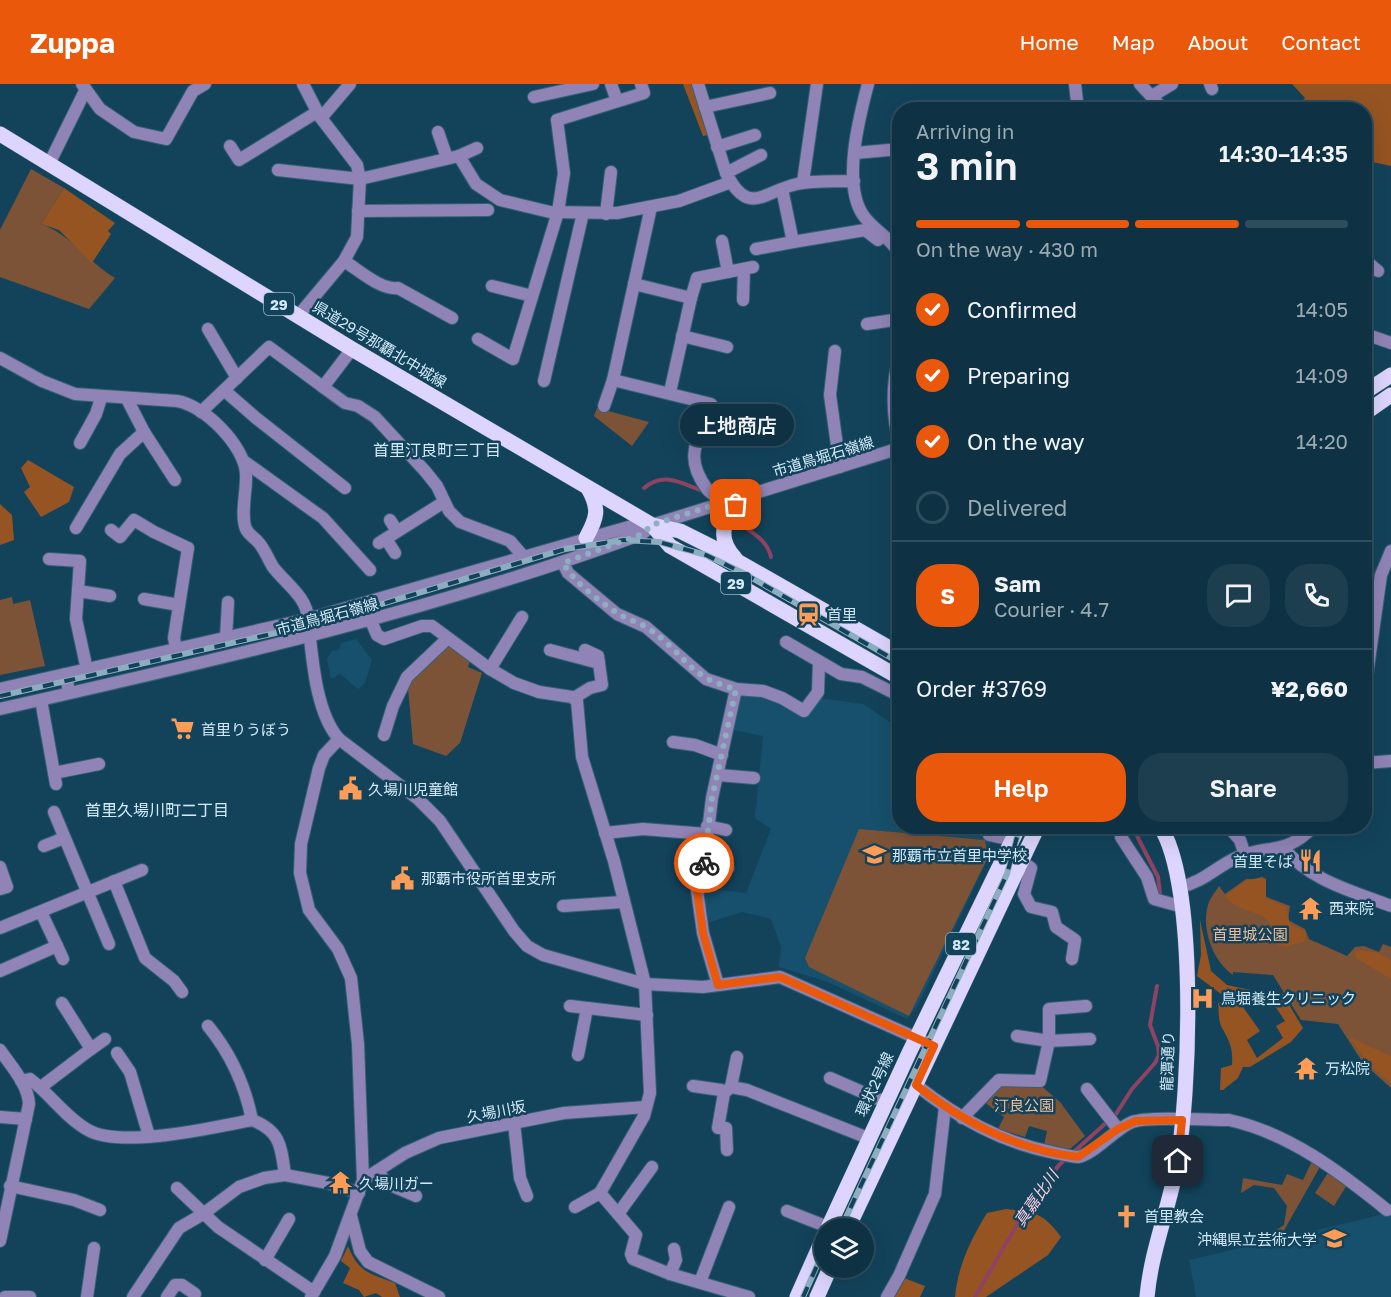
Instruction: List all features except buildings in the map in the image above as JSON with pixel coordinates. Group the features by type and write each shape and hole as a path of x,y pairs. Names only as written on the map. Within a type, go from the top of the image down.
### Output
{"main road":[{"name":"県道29号那覇北中城線","path":"1,137 352,349 652,525 680,531 740,562 892,649"},
{"path":"1372,387 1391,375"},
{"path":"1372,408 1391,395"},
{"path":"586,538 598,514 596,502 588,488"},
{"path":"740,562 728,548 723,536 727,507 749,494"},
{"name":"県道29号那覇北中城線","path":"652,525 670,546 892,673"},
{"name":"環状2号線","path":"832,1218 885,1102 1015,834"},
{"name":"82","path":"853,1218 1034,834"},
{"name":"龍潭通り","path":"1147,1297 1158,1236 1175,1177 1182,1120 1187,1044 1183,907 1172,853 1163,834"},
{"name":"環状2号線","path":"797,1297 814,1259"},
{"path":"817,1297 826,1278"}],"street":[{"path":"49,164 83,88 100,109 134,132 166,139 193,91 205,84"},
{"path":"298,316 344,261 357,237 360,178 357,165 319,115 303,84"},
{"path":"230,146 238,160 319,115 350,84"},
{"path":"534,97 593,84"},
{"path":"611,84 617,101"},
{"path":"478,339 513,359 558,212 564,173 557,120 645,93 642,84"},
{"path":"699,84 728,178 744,195 756,199 803,182 854,181"},
{"path":"803,182 817,84"},
{"path":"868,84 859,119 854,181 863,214 892,242"},
{"path":"1075,84 1077,102"},
{"path":"1140,84 1157,102"},
{"path":"1152,96 1172,84"},
{"path":"705,107 770,93"},
{"path":"438,132 453,157 476,184 558,212 606,214 679,201 728,178 761,155"},
{"path":"717,147 755,135"},
{"path":"278,170 360,178 453,157 477,148"},
{"path":"855,153 892,151"},
{"path":"606,214 611,172"},
{"path":"782,189 793,242"},
{"path":"604,406 613,380 651,207"},
{"path":"358,211 488,210"},
{"path":"544,381 583,213"},
{"path":"756,249 865,230 883,244 892,247"},
{"path":"722,241 728,272"},
{"path":"344,261 391,289 398,288 453,318"},
{"path":"1372,266 1378,271"},
{"path":"670,392 697,278 749,268 743,300"},
{"path":"634,284 691,298"},
{"path":"492,286 532,296"},
{"path":"867,324 892,320"},
{"path":"208,329 237,378"},
{"path":"682,336 728,346"},
{"path":"1372,336 1391,343"},
{"path":"201,412 269,347 345,403 358,406 375,417 425,471 437,486 444,502 460,522 510,540 523,556"},
{"path":"323,387 352,349"},
{"path":"835,351 830,395 840,467"},
{"path":"0,358 63,390 101,398 186,402 201,412 235,445 245,462 285,488 323,518 370,570"},
{"path":"613,380 670,392 711,404 695,444 694,462 697,473 709,491 727,507"},
{"path":"225,391 345,488"},
{"path":"80,443 96,414 101,398"},
{"path":"127,399 144,432 175,480"},
{"path":"76,528 120,454 144,432"},
{"name":"市道鳥堀石嶺線","path":"749,494 892,449"},
{"path":"245,462 246,528 264,550 304,588"},
{"path":"395,553 382,541 394,526 421,524 444,502"},
{"name":"市道鳥堀石嶺線","path":"0,689 308,619 586,538 639,524 652,525 727,507"},
{"path":"111,530 120,537 138,515 154,532 188,548 174,638 176,650"},
{"name":"市道鳥堀石嶺線","path":"0,709 371,621 563,563 642,534 652,525"},
{"path":"264,550 276,570 303,600 308,610 310,637 327,722 339,739 429,809 452,837 514,931 527,946 543,955 645,984 687,987 718,985 781,973 934,1046"},
{"path":"1372,589 1391,551"},
{"path":"49,559 80,561 76,619 87,670"},
{"path":"563,563 568,573 617,614 646,627 698,674 715,684 736,689 763,691 804,711 810,706 818,692 819,662"},
{"path":"78,591 110,596"},
{"path":"144,599 179,605"},
{"path":"226,638 228,602"},
{"path":"490,669 522,617"},
{"path":"371,621 377,635 384,639 422,626 438,629 447,639 490,669 527,689 572,697 577,701"},
{"path":"384,735 393,706 407,677 447,639"},
{"path":"786,642 841,674 862,677 892,692"},
{"path":"550,650 599,663"},
{"path":"575,1207 600,1193 644,1116 650,1093 645,984 605,833 582,757 578,696 590,688 602,685 598,656 585,650"},
{"path":"66,674 69,693"},
{"path":"718,985 703,933 697,890 704,865 707,830 736,689"},
{"path":"41,700 55,778 99,764"},
{"path":"177,1188 203,1214 313,1294 335,1256 359,1193 363,1180 358,1044 351,978 338,949 309,910 300,873 301,844 319,768 324,756 339,739"},
{"path":"673,742 695,745 722,755"},
{"path":"1372,762 1391,761"},
{"path":"718,775 754,778"},
{"path":"54,812 109,945"},
{"path":"605,833 643,829 726,830"},
{"path":"989,835 1002,834"},
{"path":"1235,834 1240,840 1245,855"},
{"path":"1180,887 1202,881 1225,864 1245,855 1284,848 1296,843 1306,834"},
{"path":"1121,837 1147,877 1154,899 1183,907"},
{"path":"44,846 64,838"},
{"path":"1284,848 1294,860 1338,886 1391,906"},
{"path":"1020,860 1031,868 1024,894 1031,907 1052,912 1056,927 1080,941 1072,959"},
{"path":"704,865 728,868"},
{"path":"0,867 7,887 0,889"},
{"path":"0,928 142,870"},
{"path":"114,881 145,958 174,981 182,992"},
{"path":"563,906 622,902"},
{"path":"41,912 63,959"},
{"path":"0,971 57,946"},
{"path":"62,1003 91,1049"},
{"path":"570,1006 647,1015"},
{"path":"962,1118 999,1080 1040,1081 1049,1041 1049,1009 1086,1006"},
{"path":"578,1055 587,1008"},
{"path":"208,1026 226,1049 246,1095 252,1120"},
{"path":"1017,1036 1049,1041 1089,1039"},
{"path":"41,1087 105,1039"},
{"path":"0,1050 21,1081 28,1096 26,1119 0,1241"},
{"path":"117,1053 130,1072 149,1136"},
{"path":"728,1150 726,1128 712,1127 728,1090 737,1056"},
{"path":"830,1078 885,1102"},
{"path":"21,1081 30,1079 41,1087 89,1131 120,1136 181,1134 252,1120 267,1127 275,1134 280,1144 285,1175"},
{"path":"916,1085 962,1118 1005,1139 1070,1155 1085,1154 1118,1129 1142,1120 1229,1120 1256,1128 1303,1150 1388,1206"},
{"path":"693,1086 721,1090 747,1090 868,1138"},
{"path":"1087,1089 1118,1129"},
{"name":"久場川坂","path":"363,1180 405,1154 439,1138 587,1110 646,1107"},
{"path":"887,1297 899,1276 935,1194 945,1107"},
{"path":"0,1117 26,1119"},
{"path":"514,1123 520,1178 527,1196"},
{"path":"618,1214 652,1167"},
{"path":"377,1171 387,1184 416,1196"},
{"path":"133,1297 179,1228 203,1214 239,1187 264,1178 285,1175 328,1183 359,1193"},
{"path":"10,1186 74,1200 100,1210"},
{"path":"600,1193 636,1235 631,1254 633,1259 670,1274 750,1297"},
{"path":"700,1282 729,1207"},
{"path":"787,1211 814,1224"},
{"path":"351,1215 360,1251 368,1262 439,1297"},
{"path":"265,1260 289,1219"},
{"path":"87,1297 94,1248"},
{"path":"670,1274 676,1260 674,1249"},
{"path":"167,1297 175,1285 182,1285 195,1294"},
{"path":"5,1297 30,1297"}],"shaded area":[{"path":"683,84 694,84 709,135 703,136"},
{"path":"1292,84 1391,84 1391,166 1372,162 1372,102 1301,102 1305,98"},
{"path":"64,188 115,223 108,231 111,234 92,263 59,230 41,224"},
{"path":"28,460 74,487 69,502 41,517 24,492 30,487 21,468"},
{"path":"0,504 12,515 14,540 0,545"},
{"path":"356,639 372,660 365,683 358,689 340,674 331,679 327,659 332,651 339,650 341,643"},
{"name":"那覇市立首里中学校","path":"740,692 764,693 806,714 819,698 863,704 892,724 892,834 990,834 990,854 918,1005 907,1019 828,982 779,967 781,947 771,919 742,912 707,923 702,888 746,893 771,829 755,818 763,736 733,730"},
{"path":"1262,877 1266,879 1266,898 1286,907 1290,924 1305,931 1306,941 1286,947 1278,945 1274,931 1263,916 1239,908 1225,896 1246,881"},
{"path":"1200,920 1211,971 1227,985 1251,990 1221,994 1197,976 1201,955"},
{"path":"1360,950 1378,953 1391,960 1391,979 1356,958 1355,952"},
{"path":"1254,993 1282,993 1303,1028 1291,1042 1250,1067 1243,1067 1238,1078 1220,1090 1221,1068 1232,1065 1232,1054 1220,1022 1218,1003 1245,996 1243,1007 1260,1031 1247,1040 1257,1058 1283,1038 1276,1026 1285,1021 1275,1006 1261,1005"},
{"path":"1349,1037 1391,1056 1391,1083 1371,1067"},
{"path":"1006,1209 1038,1215 1049,1223 1061,1237 1048,1255 986,1297 955,1297 962,1263 981,1223 987,1213"},
{"name":"沖縄県立芸術大学","path":"1384,1214 1391,1217 1391,1297 1196,1297 1189,1260"},
{"path":"348,1246 356,1262 366,1271 395,1283 400,1297 382,1297 376,1293 364,1297 359,1290 343,1283 350,1268 341,1261"},
{"path":"904,1278 925,1286 920,1297 893,1297"}],"green space":[{"path":"31,169 64,188 41,224 61,234 115,278 89,309 0,277 0,230"},
{"path":"597,408 649,422 632,446 594,416"},
{"path":"12,597 13,604 30,600 45,666 0,675 0,600"},
{"path":"449,641 471,658 468,667 482,673 460,743 446,756 413,744 408,688 410,678"},
{"path":"859,829 892,832 892,834 985,840 988,857 909,1016 809,967 805,958"},
{"name":"首里城公園","path":"1246,879 1260,879 1262,895 1290,906 1288,920 1305,929 1309,939 1347,956 1355,947 1364,946 1379,952 1383,944 1391,947 1391,1088 1363,1063 1338,1024 1301,1020 1273,975 1233,972 1233,975 1219,961 1207,932 1209,902 1219,886 1225,894"},
{"name":"汀良公園","path":"1003,1082 1039,1084 1060,1102 1085,1136 1070,1149 1044,1145 1047,1131 1029,1126 1025,1137 998,1129 1004,1117 984,1102"},
{"path":"1313,1159 1321,1165 1282,1234 1247,1243 1246,1236 1250,1241 1258,1235 1266,1237 1284,1225 1287,1206 1274,1188 1254,1185 1241,1193 1243,1178 1282,1185 1287,1174 1303,1180"},
{"path":"1329,1171 1348,1183 1334,1206 1315,1193"}],"waterway":[{"path":"644,488 651,483 665,479 700,490"},
{"path":"740,524 763,542 771,557"},
{"name":"真嘉比川","path":"1137,836 1158,877 1160,893"},
{"name":"真嘉比川","path":"975,1297 1026,1209 1059,1165 1116,1114 1132,1089 1155,1063 1159,1055 1158,1046 1150,1025 1157,986"}],"railway":[{"path":"0,696 315,624 565,549 624,540 659,542 706,555 745,574 892,658"},
{"path":"846,1218 1007,874 1018,834"},
{"path":"803,1297 814,1272"}],"way so far":[{"path":"704,863 712,798 728,737 736,689 715,684 698,674 672,648 646,627 617,614 568,573 563,563 642,534 652,525 723,502 730,512 736,505"}],"place":[{"name":"上地商店","path":"736,505"},
{"name":"首里","path":"809,614"},
{"name":"首里りうぼう","path":"183,729"},
{"name":"久場川児童館","path":"350,789"},
{"name":"那覇市立首里中学校","path":"874,855"},
{"name":"首里そば","path":"1311,861"},
{"name":"那覇市役所首里支所","path":"403,878"},
{"name":"西来院","path":"1311,908"},
{"name":"鳥堀養生クリニック","path":"1203,998"},
{"name":"万松院","path":"1307,1068"},
{"name":"久場川ガー","path":"341,1183"},
{"name":"首里教会","path":"1126,1216"},
{"name":"沖縄県立芸術大学","path":"1335,1239"}],"district":[{"name":"首里汀良町三丁目","path":"437,450"},
{"name":"首里久場川町二丁目","path":"157,810"}],"route":[{"path":"704,863 697,890 703,933 718,985 755,978 780,977 934,1046 916,1085 962,1118 1005,1139 1078,1157 1118,1129 1136,1121 1182,1120 1178,1161"}]}
